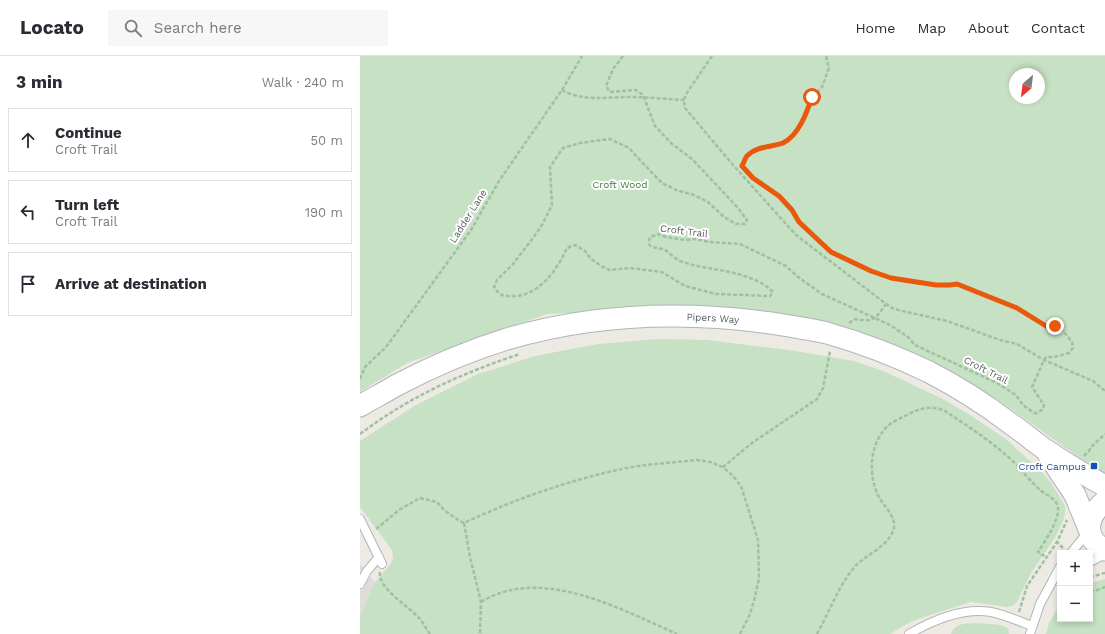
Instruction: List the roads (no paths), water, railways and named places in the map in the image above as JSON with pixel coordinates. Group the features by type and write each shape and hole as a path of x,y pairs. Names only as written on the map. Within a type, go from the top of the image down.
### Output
{"main road":[{"name":"Pipers Way","path":"361,407 432,368 472,351 520,336 569,325 612,319 674,316 714,317 759,322 824,333 895,357 928,372 967,393 1046,450 1105,486"},
{"name":"Pipers Way","path":"1046,450 1075,495 1093,540 1105,550"},
{"path":"1090,530 1091,517 1097,508 1105,501"}],"lane":[{"path":"360,519 380,560 367,571 360,584"},
{"path":"1073,550 1090,530"},
{"path":"1093,560 1105,554"},
{"path":"909,634 932,622 967,611 991,612 1018,620 1031,630 1040,604 1057,572"},
{"path":"1049,586 1057,582"}],"place":[{"name":"Croft Campus","path":"1094,466"}],"park label":[{"name":"Croft Wood","path":"620,184"}]}
